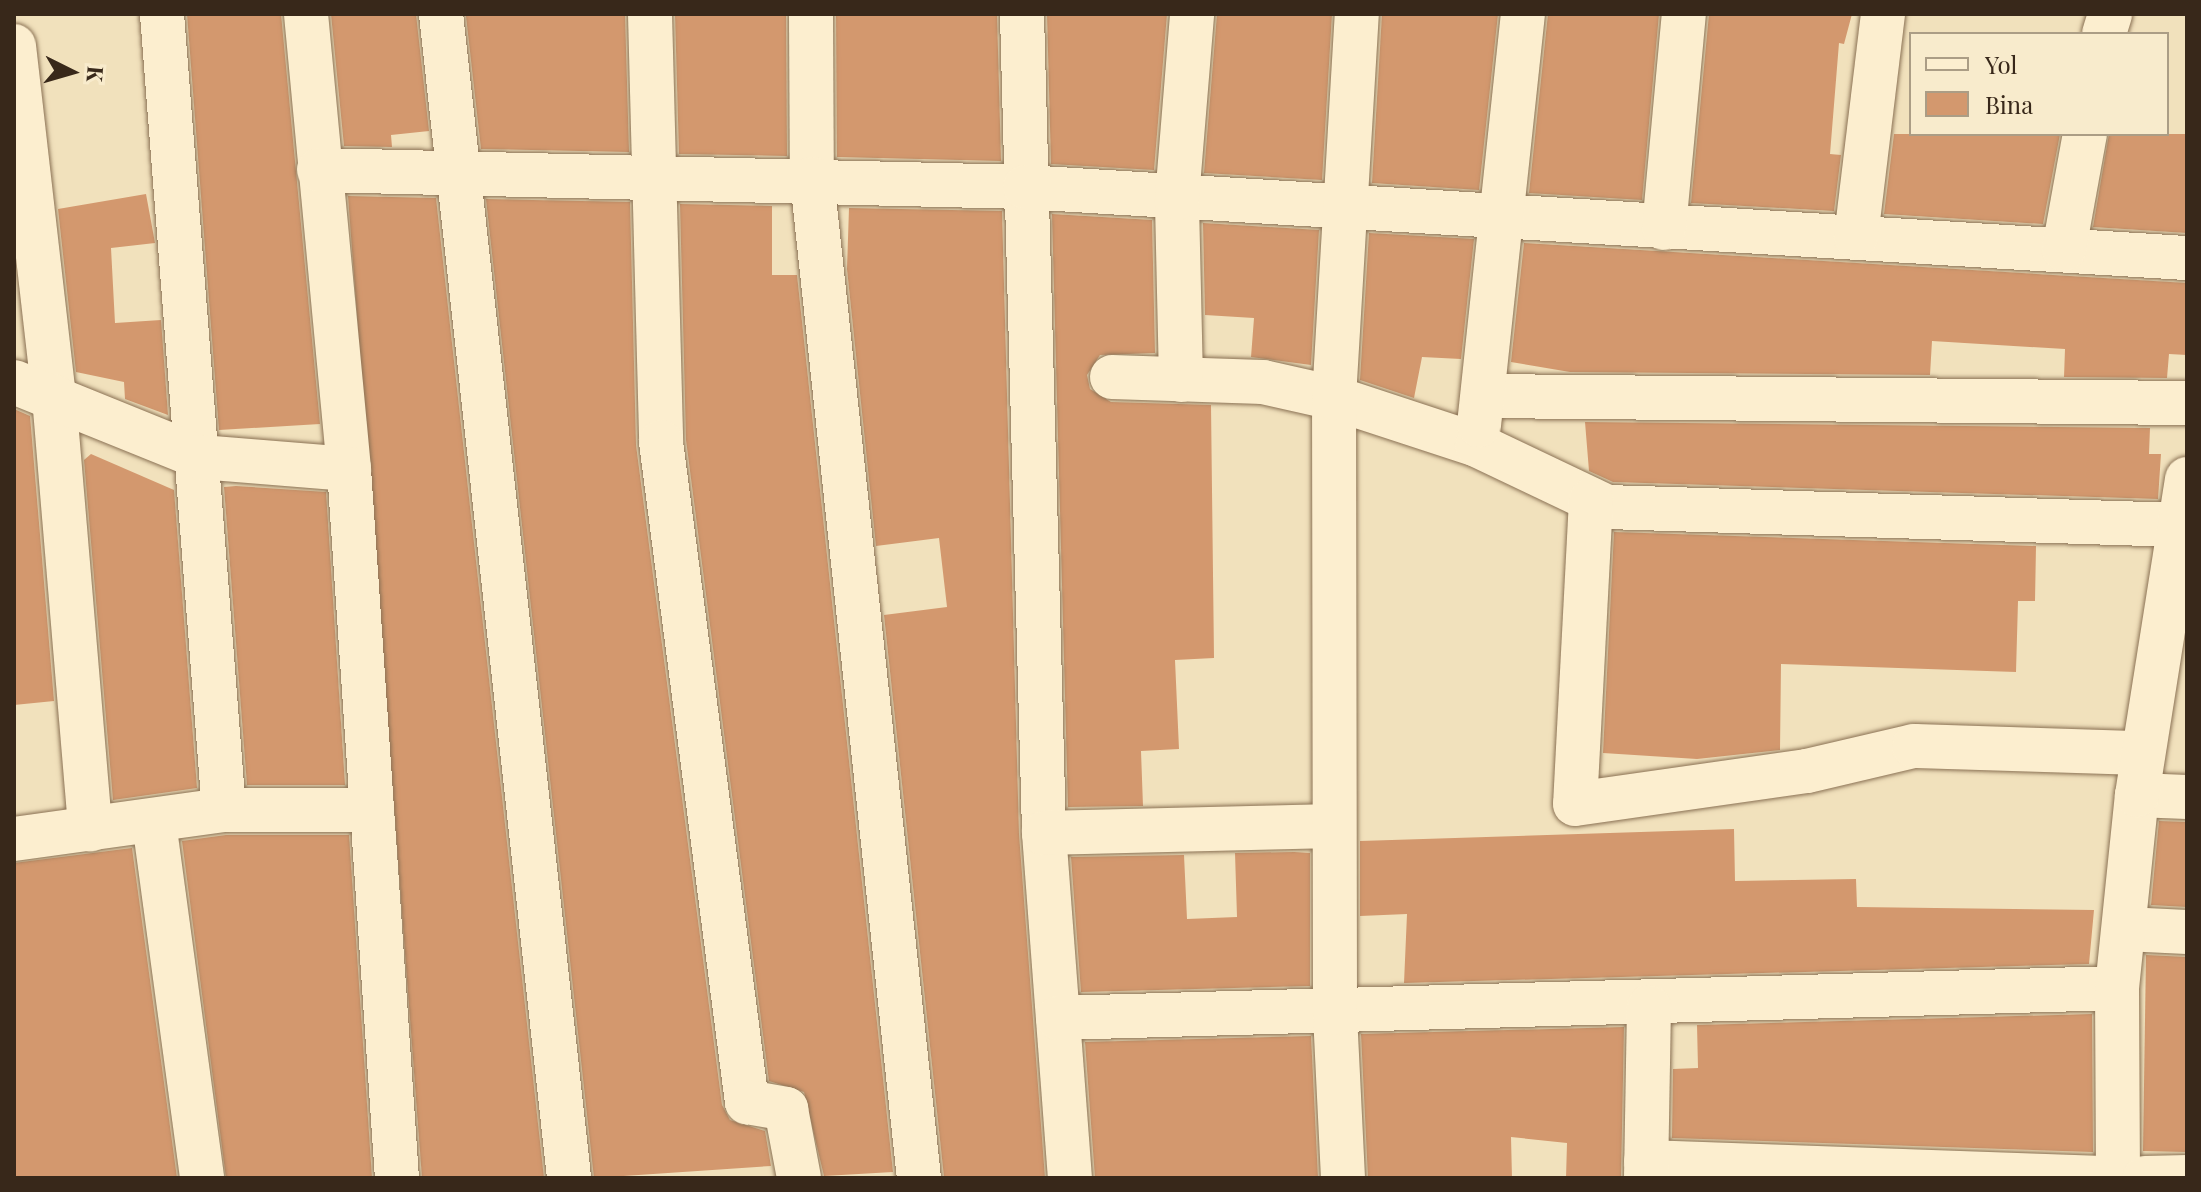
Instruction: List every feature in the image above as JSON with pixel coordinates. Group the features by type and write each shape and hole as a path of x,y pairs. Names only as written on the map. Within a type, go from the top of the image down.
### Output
{"street":[{"path":"162,14 200,457 224,810"},
{"path":"306,14 349,469 397,1178"},
{"path":"441,14 569,1178"},
{"path":"650,14 661,442 747,1102 786,1109 799,1178"},
{"path":"811,14 812,179 919,1178"},
{"path":"1022,14 1044,833 1070,1178"},
{"path":"1181,380 1177,198 1192,14"},
{"path":"1343,1178 1335,1013 1334,398 1357,14"},
{"path":"1477,445 1523,14"},
{"path":"1664,228 1684,14"},
{"path":"1856,237 1883,14"},
{"path":"14,46 34,390 90,830"},
{"path":"2064,249 2085,136"},
{"path":"319,170 812,179 1025,187 2187,258"},
{"path":"1112,377 1263,382 1334,398 1477,445 1607,507 2180,525"},
{"path":"34,390 200,457 349,469"},
{"path":"1484,396 2187,403"},
{"path":"2118,1178 2117,988 2140,774 2177,602 2180,525 2187,479"},
{"path":"1591,500 1575,804 1807,771 1914,746 2140,774 2187,797"},
{"path":"14,839 224,810 372,810"},
{"path":"154,822 202,1178"},
{"path":"1044,833 1333,826"},
{"path":"2125,929 2187,932"},
{"path":"1058,1018 1649,1007 2117,988"},
{"path":"1649,1007 1646,1170 2095,1178"},
{"path":"2145,1178 2187,1177"}],"building":[{"path":"187,14 281,14 320,424 219,430"},
{"path":"331,14 416,14 429,131 391,135 392,147 344,146"},
{"path":"625,14 629,152 481,149 466,16"},
{"path":"675,14 786,14 787,156 679,154"},
{"path":"836,14 997,14 1001,161 837,157"},
{"path":"1047,14 1167,14 1154,170 1051,164"},
{"path":"1217,14 1332,14 1322,180 1204,173"},
{"path":"1382,14 1498,14 1479,190 1372,183"},
{"path":"1548,14 1659,14 1642,200 1529,193"},
{"path":"1709,14 1852,14 1844,44 1839,43 1830,154 1841,155 1834,211 1691,203"},
{"path":"1894,134 2060,136 2043,224 1884,214"},
{"path":"2187,134 2187,233 2093,227 2109,136"},
{"path":"146,194 155,243 111,248 115,323 161,320 168,415 125,399 124,382 76,372 58,209"},
{"path":"348,196 436,198 544,1178 422,1178"},
{"path":"486,199 630,202 636,445 722,1105 730,1120 765,1131 771,1166 594,1178"},
{"path":"680,204 772,206 772,275 797,275 893,1172 824,1176 804,1092 769,1081 686,440"},
{"path":"849,208 1002,211 1019,834 1045,1178 944,1177 884,615 947,607 939,538 876,546 847,269"},
{"path":"1052,214 1152,220 1155,353 1100,355 1087,375 1090,389 1111,402 1211,405 1214,658 1175,660 1179,749 1141,751 1143,806 1068,807"},
{"path":"1203,223 1319,230 1311,365 1251,357 1254,318 1205,315"},
{"path":"1369,233 1474,239 1461,359 1422,357 1414,398 1360,380"},
{"path":"1524,243 2187,283 2187,355 2169,354 2167,378 2064,377 2065,349 1932,341 1930,375 1570,372 1511,362"},
{"path":"14,409 30,416 54,701 14,705"},
{"path":"1585,422 2150,428 2149,454 2161,454 2158,499 1613,482 1589,471"},
{"path":"91,454 174,490 197,788 113,800 84,460"},
{"path":"224,487 326,492 345,785 247,785"},
{"path":"1614,532 2036,546 2035,601 2018,601 2016,672 1781,664 1780,750 1697,759 1603,753"},
{"path":"2159,821 2187,822 2187,907 2151,905"},
{"path":"1734,829 1735,881 1856,879 1857,907 2094,910 2089,964 1404,983 1407,914 1360,916 1360,841"},
{"path":"226,835 349,835 372,1178 226,1178 182,841"},
{"path":"132,848 177,1178 14,1178 14,863"},
{"path":"1235,853 1310,853 1310,986 1081,992 1071,857 1184,855 1187,919 1237,917"},
{"path":"2146,955 2187,957 2187,1152 2143,1151"},
{"path":"2092,1014 2093,1152 1672,1138 1673,1069 1698,1068 1697,1025"},
{"path":"1624,1027 1621,1178 1566,1178 1567,1143 1511,1137 1512,1178 1368,1178 1361,1034"},
{"path":"1311,1036 1318,1178 1095,1178 1085,1042"}]}
